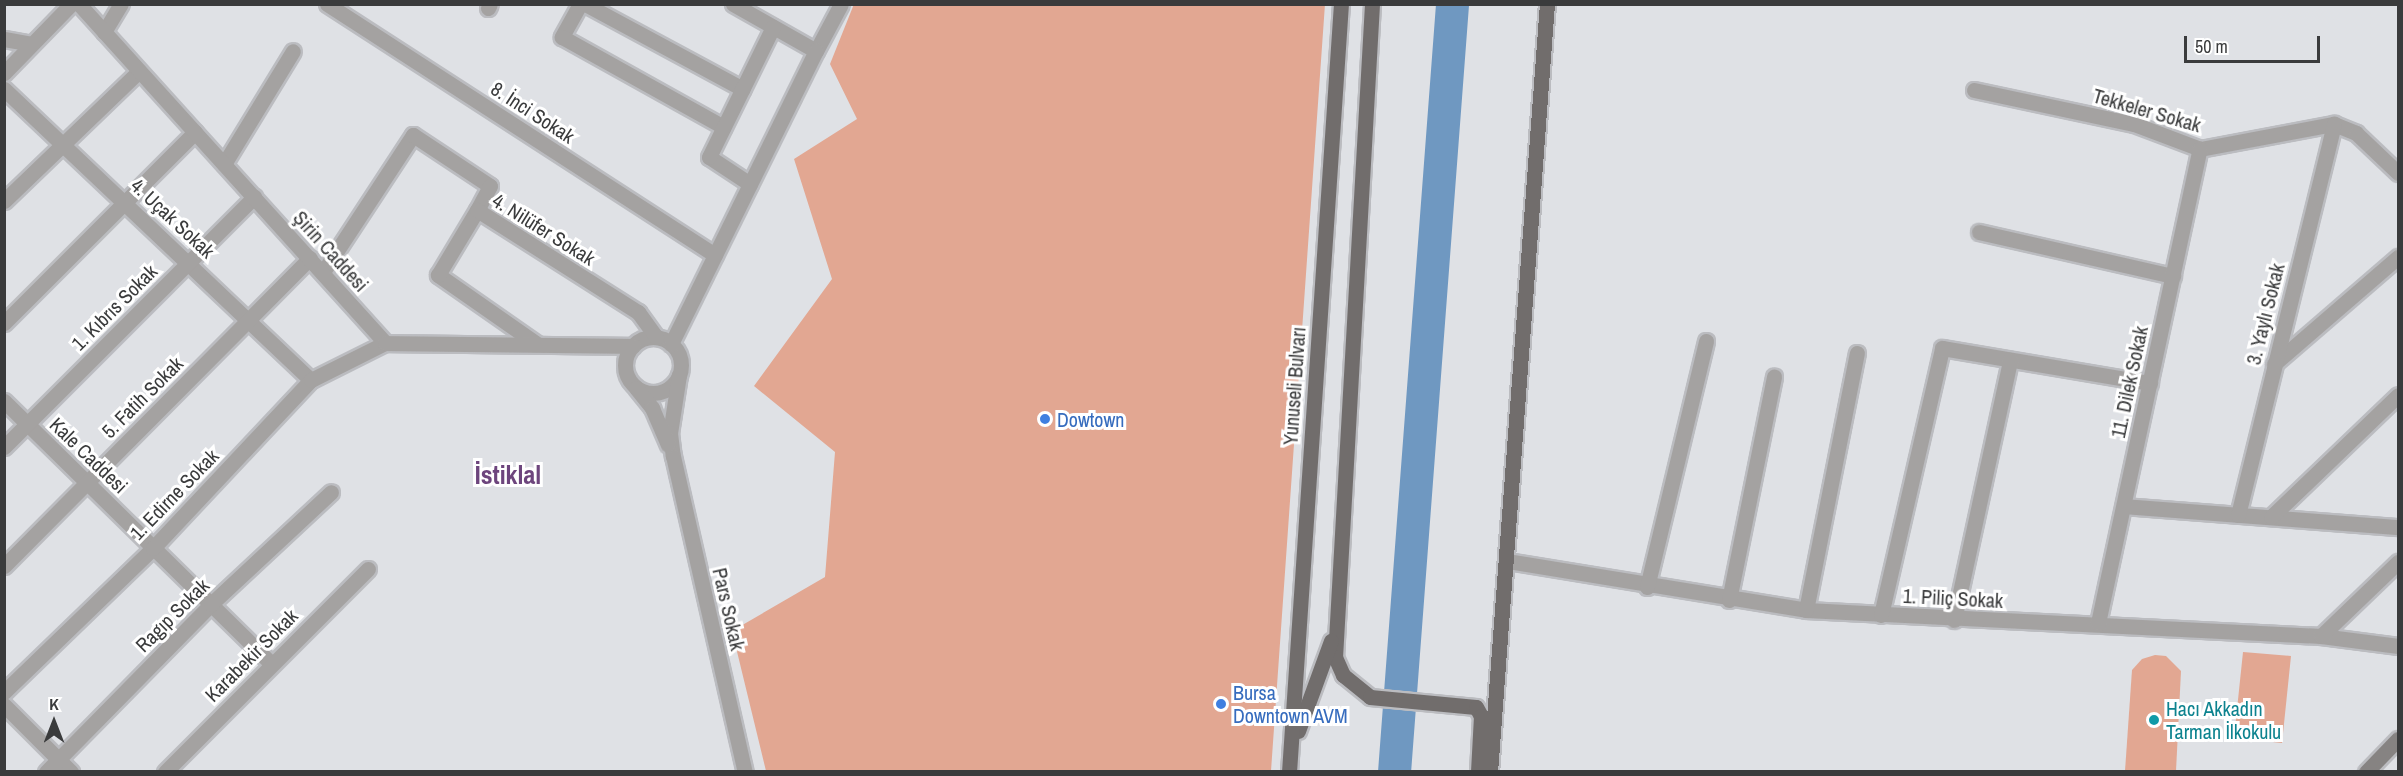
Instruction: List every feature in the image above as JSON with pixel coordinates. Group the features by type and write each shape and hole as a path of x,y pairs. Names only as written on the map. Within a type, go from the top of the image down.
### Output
{"main road":[{"name":"Yunuseli Bulvarı","path":"1289,766 1341,4"},
{"path":"1372,4 1343,473 1334,632 1335,657 1343,675 1370,698 1447,703 1476,708 1481,716 1478,771"},
{"path":"1490,771 1508,561 1546,4"},
{"path":"1289,766 1305,706 1334,632"},
{"path":"2366,771 2398,739"}],"street":[{"path":"4,73 71,4"},
{"name":"Şirin Caddesi","path":"79,4 385,343"},
{"path":"104,32 121,4"},
{"name":"8. İnci Sokak","path":"327,4 716,255"},
{"path":"580,4 562,37 724,127"},
{"path":"585,4 743,89"},
{"path":"733,4 816,51"},
{"path":"671,344 841,4"},
{"path":"750,184 709,157 773,27"},
{"path":"4,39 32,44"},
{"path":"224,164 293,51"},
{"path":"4,201 139,71"},
{"name":"4. Uçak Sokak","path":"4,89 250,318 311,380"},
{"name":"Tekkeler Sokak","path":"1974,90 2134,124 2200,149 2334,124"},
{"path":"2334,124 2356,133 2398,173"},
{"name":"3. Yaylı Sokak","path":"2238,515 2334,124"},
{"path":"4,322 195,132"},
{"path":"323,272 413,135 490,186 477,210"},
{"name":"11. Dilek Sokak","path":"2098,623 2200,149"},
{"name":"1. Kıbrıs Sokak","path":"4,447 254,197"},
{"name":"4. Nilüfer Sokak","path":"537,344 438,275 477,210 638,312 656,337"},
{"path":"1979,232 2173,276"},
{"path":"2274,364 2398,257"},
{"name":"5. Fatih Sokak","path":"4,566 310,258"},
{"path":"385,343 633,346 656,337 671,344 680,359 670,433 673,456"},
{"path":"1647,587 1706,341"},
{"name":"1. Edirne Sokak","path":"4,692 153,548 311,380 385,343"},
{"path":"633,346 625,362 634,386 652,408 673,456"},
{"path":"1881,615 1942,348 2150,383"},
{"path":"1806,610 1857,353"},
{"path":"1954,620 2010,360"},
{"path":"634,386 659,392 679,375"},
{"path":"1728,600 1774,376"},
{"path":"2271,517 2398,395"},
{"name":"Kale Caddesi","path":"4,401 272,664"},
{"name":"Pars Sokak","path":"673,456 745,771"},
{"name":"Ragıp Sokak","path":"46,771 212,604 331,492"},
{"path":"2124,506 2398,527"},
{"name":"1. Piliç Sokak","path":"1508,561 1647,587 1806,610 1954,620 2098,623 2321,636 2398,646"},
{"path":"2321,636 2398,562"},
{"name":"Karabekir Sokak","path":"165,771 368,568"},
{"path":"4,705 71,771"}],"building":[{"name":"Dowtown","path":"854,4 1325,4 1271,771 766,771 732,631 825,577 835,452 754,386 832,279 794,159 857,119 830,64"},
{"path":"2243,652 2291,656 2282,743 2234,738"},
{"name":"Hacı Akkadın Tarman İlkokulu","path":"2155,655 2166,656 2181,671 2176,771 2125,771 2132,670 2142,659"}],"waterway":[{"path":"1394,772 1452,4"}],"place":[{"name":"Dowtown","path":"1045,419"},
{"name":"Bursa Downtown AVM","path":"1221,704"},
{"name":"Hacı Akkadın Tarman İlkokulu","path":"2154,720"}],"district":[{"name":"İstiklal","path":"508,475"}]}
